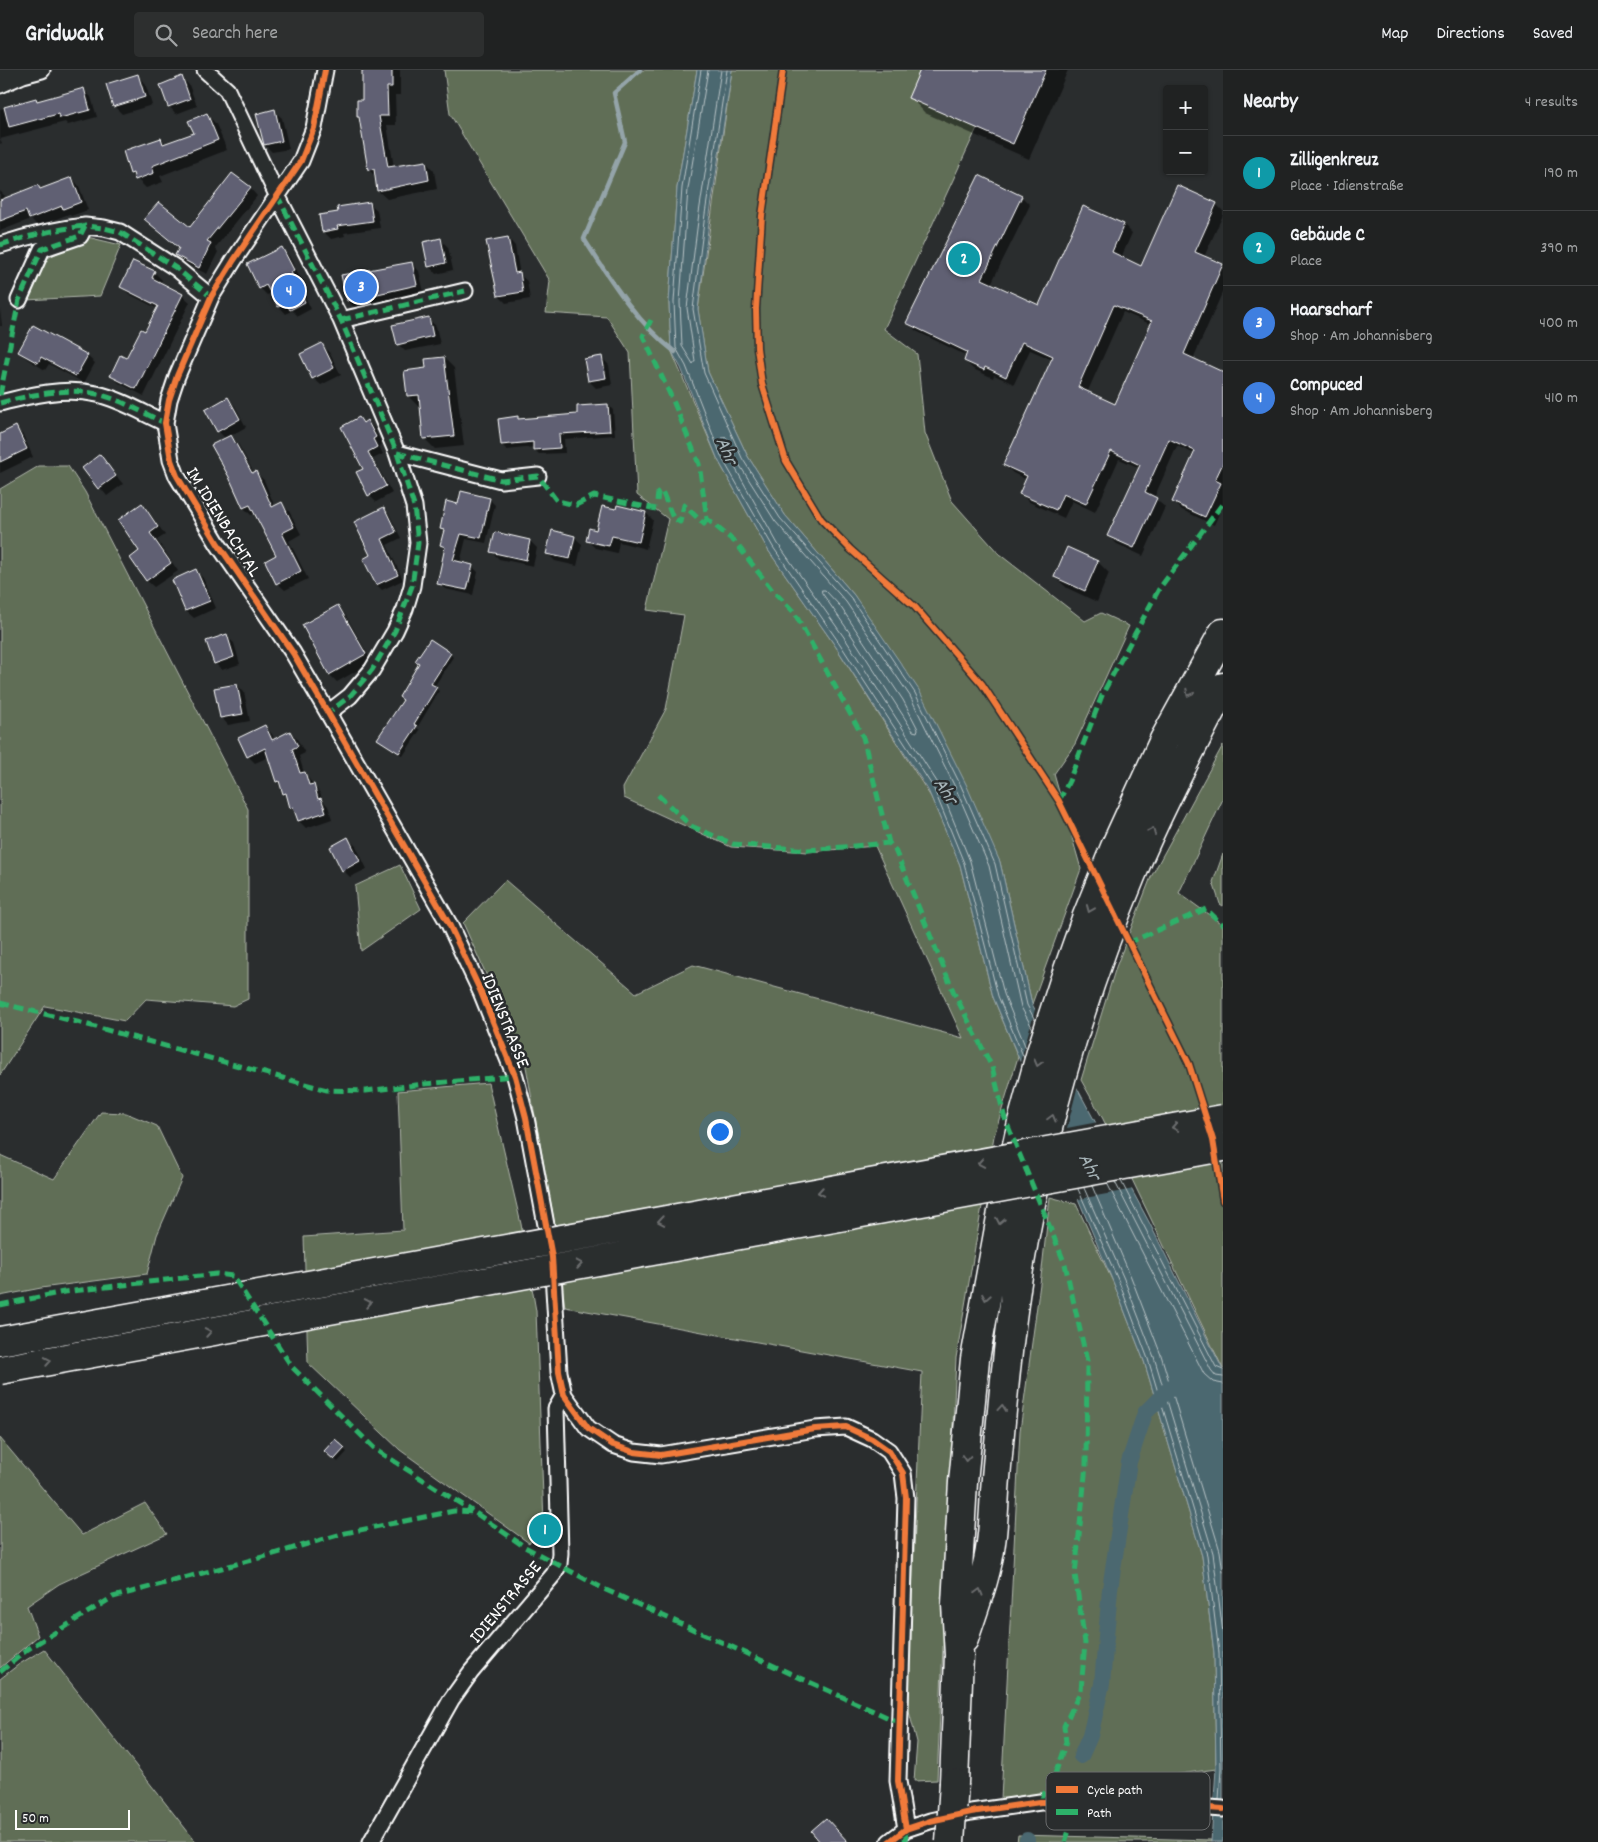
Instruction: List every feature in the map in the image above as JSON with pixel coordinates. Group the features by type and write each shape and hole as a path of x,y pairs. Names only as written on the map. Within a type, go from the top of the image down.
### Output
{"highway":[{"path":"950,1842 960,1655 956,1604 963,1482 975,1359 995,1249 1020,1131 1041,1052 1087,916 1115,847 1164,740 1223,633"},
{"path":"960,1655 980,1591 991,1544 1006,1362 1019,1268 1030,1209 1064,1074 1090,987 1132,875 1181,768 1223,687"},
{"path":"0,1341 1223,1119"},
{"path":"0,1370 1223,1148"}],"street":[{"path":"0,70 23,75"},
{"path":"0,85 23,75 42,70"},
{"path":"205,70 227,90 277,195 341,320 397,453 414,506 418,543 412,586 395,631 372,670 350,696 328,713"},
{"name":"IM IDIENBACHTAL","path":"325,70 314,128 301,161 211,298 177,376 169,400 165,423 177,476 218,544 293,653 361,769"},
{"path":"0,245 21,238 66,228 85,226 120,232 176,268 211,298"},
{"path":"19,300 42,249 80,236 85,226"},
{"path":"341,320 465,290"},
{"path":"0,403 35,394 72,392 97,394 120,402 165,423"},
{"path":"397,453 501,480 538,476"},
{"name":"IDIENSTRASSE","path":"361,769 449,924 481,992 515,1076 526,1118 552,1257 559,1372 564,1395 556,1409 559,1564 554,1574 471,1672 451,1700 371,1842"},
{"path":"564,1395 588,1428 613,1445 634,1452 661,1455 814,1429 846,1427 872,1439 889,1451 903,1473 906,1498 898,1781 906,1830"},
{"path":"889,1842 906,1830 938,1819 1006,1806 1046,1802"},
{"path":"1210,1807 1223,1809"}],"green space":[{"path":"444,70 697,70 677,188 669,302 671,350 718,460 768,550 836,647 931,797 960,865 993,997 1018,1057 994,1136 956,1358 937,1780 914,1781 917,1742 907,1704 922,1372 565,1307 553,1215 525,1061 463,923 505,880 636,993 693,965 963,1038 875,846 808,852 731,847 624,798 623,788 666,709 684,615 647,610 668,519 637,495 630,353 607,317 546,313 550,281 450,114"},
{"path":"732,70 920,70 908,98 977,128 884,329 917,354 925,433 952,501 999,554 1085,621 1101,613 1129,626 1075,744 1054,774 1081,869 1032,1004 1000,862 854,595 785,515 747,455 708,372 698,310"},
{"path":"87,237 121,245 100,296 26,300 46,259"},
{"path":"39,466 68,466 85,492 248,809 248,999 233,1006 146,999 125,1021 45,1006 0,1075 0,489"},
{"path":"1223,745 1223,799 1179,893 1223,925 1223,1369 1103,1119 1081,1080 1116,967 1151,877"},
{"path":"1223,854 1223,906 1220,904 1213,882"},
{"path":"400,865 421,909 361,951 355,886"},
{"path":"488,1083 521,1224 536,1311 544,1523 529,1543 400,1450 308,1363 304,1237 403,1230 398,1091"},
{"path":"101,1112 126,1113 157,1126 182,1178 157,1235 147,1274 41,1288 0,1296 0,1155 54,1179"},
{"path":"1050,1197 1076,1204 1114,1284 1144,1361 1202,1556 1214,1653 1216,1769 1194,1772 1046,1772 1046,1793 1001,1799 1020,1431"},
{"path":"0,1438 82,1535 145,1503 167,1534 59,1584 27,1606 38,1636 0,1668"},
{"path":"44,1649 196,1842 0,1842 0,1679"},
{"path":"1018,1835 1211,1840 1211,1842 1017,1842"}],"water":[{"name":"Ahr","path":"697,70 732,70 698,309 708,372 747,455 785,515 854,595 919,690 966,784 1000,862 1032,1004 1149,1222 1223,1370 1223,1842 1211,1842 1216,1769 1214,1653 1202,1556 1144,1361 1114,1284 993,997 960,865 928,790 836,647 768,550 718,460 681,368 671,350 669,302 677,188"}],"pier":[{"path":"1036,1006 1078,1085 1067,1128 1098,1122 1134,1189 1074,1200 1019,1066"}],"building":[{"path":"362,70 392,70 392,87 387,87 388,116 379,116 388,167 426,161 429,180 377,191 374,169 368,170 359,117 357,117 357,100 362,100"},
{"path":"920,70 1046,70 1013,144 908,98"},
{"path":"138,74 145,97 113,107 106,84"},
{"path":"182,76 190,99 168,107 160,85"},
{"path":"84,88 90,110 60,118 58,114 9,127 4,107 36,98 37,101"},
{"path":"275,109 282,141 264,145 256,114"},
{"path":"207,113 218,140 152,166 154,173 135,180 133,173 130,174 123,151 161,138 163,144 194,133 188,121"},
{"path":"232,173 251,187 207,241 211,243 199,268 175,255 179,248 144,219 159,202 190,227"},
{"path":"979,175 1022,196 982,279 1039,305 1083,206 1124,224 1112,252 1141,266 1177,185 1217,203 1195,252 1223,264 1184,354 1223,372 1223,463 1215,480 1221,483 1205,517 1172,502 1195,451 1169,439 1145,492 1157,498 1134,548 1107,536 1140,465 1111,451 1086,504 1063,494 1056,510 1019,494 1027,476 1003,465 1053,356 1022,342 1006,377 985,367 984,370 964,361 967,352 906,323","holes":["1114,305 1152,321 1115,404 1078,387"]},
{"path":"72,177 81,202 63,209 62,206 29,219 26,211 0,221 0,200 38,185 40,189"},
{"path":"370,202 373,221 337,226 338,229 322,232 319,215 338,212 337,207"},
{"path":"508,237 515,273 520,272 523,292 498,296 486,241"},
{"path":"441,238 446,263 428,267 423,242"},
{"path":"282,247 294,270 291,272 305,302 290,310 286,303 278,307 266,285 259,289 247,264"},
{"path":"133,261 155,271 152,278 183,294 136,389 110,376 120,355 126,358 141,329 145,331 158,306 120,287"},
{"path":"412,262 417,285 347,301 341,275"},
{"path":"429,317 433,336 397,345 392,325"},
{"path":"33,325 88,355 76,376 41,357 38,363 18,352"},
{"path":"322,343 334,368 312,379 300,354"},
{"path":"602,356 606,378 588,381 584,359"},
{"path":"444,357 454,436 423,439 419,395 407,396 404,371 426,368 425,359"},
{"path":"228,397 240,419 217,432 205,410"},
{"path":"608,404 610,431 559,434 560,448 533,450 533,442 501,445 498,419 518,416 518,419 577,414 577,406"},
{"path":"359,417 363,423 367,420 376,437 373,439 377,447 368,452 386,486 368,496 356,472 363,469 341,427"},
{"path":"16,426 27,449 0,462 0,434"},
{"path":"231,435 252,473 256,471 272,507 282,502 294,527 282,533 301,571 276,584 265,561 276,555 250,505 243,508 229,477 211,445"},
{"path":"100,454 116,476 98,489 82,468"},
{"path":"461,491 490,498 481,538 461,534 453,560 473,565 467,590 437,584 445,547 440,545 444,530 440,529 446,501 458,504"},
{"path":"142,503 158,527 150,533 171,563 146,581 130,558 139,551 118,520"},
{"path":"617,505 646,512 639,542 612,536 609,546 586,541 589,528 596,530 602,506 616,509"},
{"path":"384,507 396,532 382,539 398,575 376,585 363,559 370,555 354,522"},
{"path":"552,530 575,536 570,559 546,554"},
{"path":"495,532 530,540 526,560 490,552"},
{"path":"1067,547 1098,561 1085,591 1054,577"},
{"path":"196,569 210,601 185,611 172,580"},
{"path":"338,605 366,654 329,675 302,625"},
{"path":"227,634 234,657 214,664 206,641"},
{"path":"430,639 451,653 431,684 437,687 414,724 417,726 399,753 377,739 403,700 399,697 419,663 415,661"},
{"path":"237,684 243,714 220,718 214,688"},
{"path":"265,725 272,740 290,731 298,746 292,749 300,773 305,772 309,785 314,784 318,799 321,798 326,812 298,821 293,807 290,808 286,793 283,794 279,781 276,782 265,748 247,757 238,738"},
{"path":"348,837 360,861 342,871 330,847"},
{"path":"335,1439 345,1448 334,1460 324,1451"},
{"path":"826,1818 848,1842 820,1842 811,1831"}],"waterway":[{"path":"640,70 614,93 625,142 584,239 636,314 675,352"},
{"path":"1081,1756 1090,1736 1102,1684 1110,1589 1129,1462 1145,1413 1171,1387"}],"marked path":[{"path":"277,195 341,320 397,453 414,506 418,543 412,586 395,631 372,670 350,696 328,713"},
{"path":"0,245 42,233 85,226"},
{"path":"0,395 19,300 42,249 80,236 85,226 120,232 176,268 211,297"},
{"path":"341,320 465,291"},
{"path":"651,320 643,336 674,403 699,464 707,519 735,542 772,590 794,612 863,737 889,843"},
{"path":"0,403 48,393 85,392 114,399 165,423"},
{"path":"397,453 501,480 538,476 557,501 576,505 594,496 656,509"},
{"path":"657,501 658,493 662,491 673,518 680,522 684,505 704,524 707,519"},
{"path":"1059,801 1069,781 1103,693 1159,589 1223,503"},
{"path":"658,795 691,826 733,844 807,850 889,843 895,850 954,993 992,1067 1005,1119 1065,1264 1087,1361 1086,1465 1075,1575 1085,1643 1081,1690 1064,1726 1066,1742 1056,1772"},
{"path":"1128,943 1206,909 1223,925"},
{"path":"0,1003 327,1090 366,1091 515,1076"},
{"path":"0,1305 64,1292 217,1274 233,1276 292,1367 375,1449 472,1511"},
{"path":"0,1672 28,1649 113,1597 345,1533 454,1511 474,1512 525,1547 606,1590 900,1723"},
{"path":"1040,1802 1046,1791"},
{"path":"905,1842 906,1829"},
{"path":"1065,1842 1069,1830"}],"cycle path":[{"path":"325,70 314,128 301,161 211,297 177,376 169,400 165,423 171,460 177,476 218,544 293,653 328,713 449,924 481,992 515,1076 526,1118 552,1257 559,1372 564,1395 588,1428 613,1445 634,1452 661,1455 815,1429 846,1427 872,1439 889,1451 903,1473 906,1498 898,1781 906,1829"},
{"path":"783,70 762,216 756,309 757,348 762,384 786,461 821,519 850,549 915,607 982,684 1059,801 1189,1064 1213,1140 1223,1201"},
{"path":"889,1842 906,1829 930,1821 971,1812 1046,1802"},
{"path":"1210,1808 1223,1809"}],"place":[{"name":"Gebäude C","path":"964,259"},
{"name":"Haarscharf","path":"361,287"},
{"name":"Compuced","path":"289,291"},
{"name":"Zilligenkreuz","path":"545,1530"}]}
